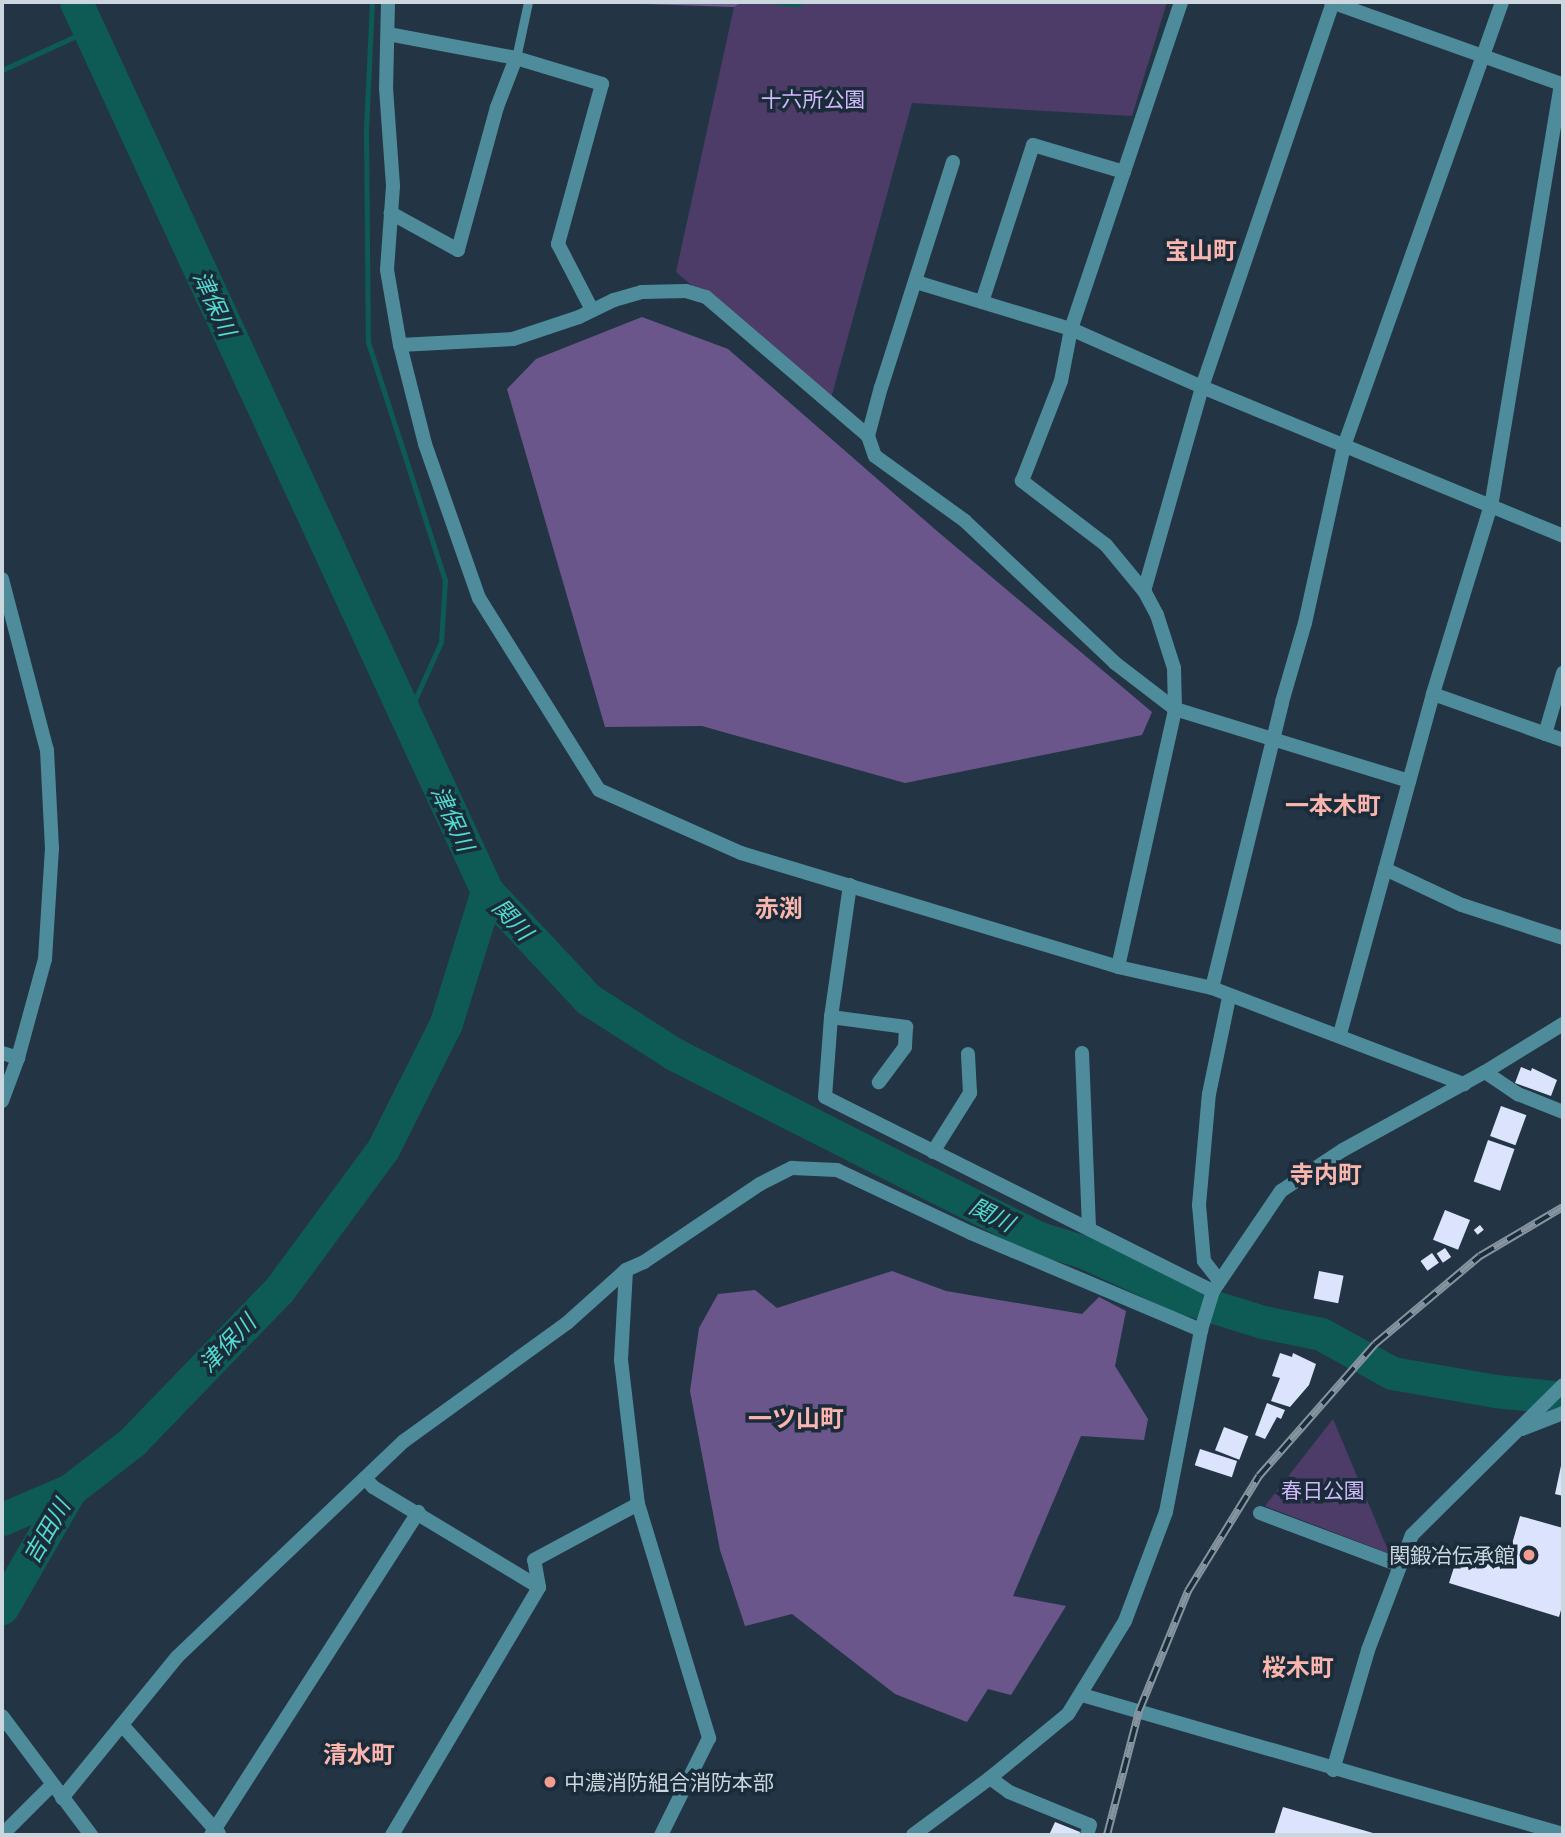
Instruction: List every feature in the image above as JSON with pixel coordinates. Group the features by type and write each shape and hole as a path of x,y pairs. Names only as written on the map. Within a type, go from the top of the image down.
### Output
{"street":[{"path":"388,2 391,213 387,270 400,345 425,444 479,598 599,790 741,853 1118,967 1212,988 1228,997 1340,1035 1464,1084"},
{"path":"1118,967 1175,709 1174,668 1157,615 1144,590 1106,545 1022,481 1061,381 1070,328 1181,2"},
{"path":"1144,590 1202,387 1332,2 1348,5 1561,84 1491,505 1433,694 1340,1035"},
{"path":"1212,988 1305,623 1344,446 1502,2"},
{"path":"388,34 516,58 602,84 558,244 592,310"},
{"path":"391,213 458,250 496,107 516,58"},
{"path":"982,302 1032,145 1124,172"},
{"path":"867,436 916,282 930,226 953,162"},
{"path":"916,282 1070,328 1202,387 1563,536"},
{"path":"400,345 513,339 642,292 686,291 706,297 867,436 875,456 965,521 1115,663 1175,709 1409,781"},
{"path":"2,579 47,750 52,848 45,959 18,1058 2,1101"},
{"path":"1545,734 1563,673"},
{"path":"1433,694 1563,740"},
{"path":"1385,869 1462,905 1563,938"},
{"path":"850,885 831,1017 825,1097 1089,1229 1215,1285"},
{"path":"1215,1285 1204,1261 1199,1205 1209,1094 1228,997"},
{"path":"831,1017 906,1027 905,1047 879,1082"},
{"path":"913,1835 990,1779 1068,1714 1125,1621 1166,1512 1201,1331 1215,1285 1281,1191 1343,1150 1485,1072 1563,1024"},
{"path":"2,1053 18,1058"},
{"path":"1082,1053 1089,1229"},
{"path":"933,1152 970,1093 968,1054"},
{"path":"1485,1072 1518,1094 1563,1112"},
{"path":"62,1798 177,1657 404,1441 567,1324 626,1270 644,1262 760,1184 792,1168 837,1170 971,1233 1201,1331"},
{"path":"626,1270 621,1360 638,1504 709,1738 661,1835"},
{"path":"1334,1770 1368,1650 1412,1535 1563,1385"},
{"path":"1518,1431 1563,1413"},
{"path":"365,1478 373,1487 538,1587"},
{"path":"392,1835 538,1587 534,1560 638,1504"},
{"path":"122,1726 215,1833 418,1513"},
{"path":"1260,1513 1399,1565"},
{"path":"1082,1695 1527,1829 1563,1834"},
{"path":"2,1716 90,1835"},
{"path":"2,1835 48,1778"},
{"path":"990,1779 1009,1792 1090,1825 1087,1835"}],"lane":[{"path":"516,58 528,2"}],"green space":[{"name":"十六所公園","path":"743,2 1167,2 1132,116 912,103 830,402 676,272 734,7"},
{"name":"春日公園","path":"1333,1419 1387,1548 1388,1553 1265,1506"}],"shaded area":[{"path":"584,2 743,2 734,7"},
{"path":"755,2 802,2 801,8"},
{"path":"642,317 728,349 937,531 1152,712 1142,735 905,783 702,726 605,727 507,389 536,359"},
{"path":"892,1271 946,1291 1082,1314 1099,1297 1126,1311 1115,1366 1148,1419 1144,1440 1081,1436 1013,1596 1066,1606 1011,1695 988,1689 967,1722 895,1694 792,1614 745,1626 720,1550 690,1391 699,1328 718,1294 755,1290 777,1308"}],"building":[{"path":"1521,1067 1531,1071 1532,1068 1557,1080 1551,1096 1515,1083"},
{"path":"1501,1106 1526,1115 1515,1145 1490,1136"},
{"path":"1488,1140 1514,1149 1500,1191 1474,1182"},
{"path":"1445,1210 1470,1220 1458,1250 1433,1240"},
{"path":"1480,1225 1484,1230 1478,1235 1474,1230"},
{"path":"1445,1248 1451,1257 1443,1263 1437,1254"},
{"path":"1432,1253 1439,1263 1427,1271 1421,1261"},
{"path":"1319,1271 1344,1276 1338,1303 1314,1298"},
{"path":"1280,1353 1292,1357 1293,1353 1316,1364 1309,1385 1290,1407 1271,1401 1280,1378 1272,1376"},
{"path":"1267,1403 1285,1410 1281,1419 1277,1417 1265,1439 1255,1435"},
{"path":"1224,1427 1248,1436 1239,1460 1215,1450"},
{"path":"1200,1449 1237,1461 1232,1477 1195,1465"},
{"path":"1563,1461 1563,1496 1555,1494"},
{"path":"1520,1516 1563,1528 1563,1603 1559,1617 1449,1583 1461,1545 1508,1558"},
{"path":"1283,1807 1373,1833 1274,1835"},
{"path":"1055,1822 1080,1832 1079,1835 1049,1835"}],"waterway":[{"name":"関川","path":"76,2 487,891 588,999 674,1054 911,1174 1039,1238 1084,1252 1182,1297 1263,1322 1321,1334 1392,1373 1495,1391 1563,1398"},
{"path":"372,2 366,127 368,342 445,580 441,642 407,717"},
{"path":"2,70 89,30"},
{"name":"津保川","path":"2,1519 70,1490 132,1442 279,1290 383,1149 446,1023 487,891"},
{"name":"吉田川","path":"2,1608 70,1490"}],"railway":[{"path":"1107,1835 1139,1711 1188,1591 1259,1476 1375,1344 1480,1256 1563,1207"}],"place":[{"name":"関鍛冶伝承館","path":"1529,1555"},
{"name":"中濃消防組合消防本部","path":"550,1782"}],"district":[{"name":"宝山町","path":"1201,250"},
{"name":"一本木町","path":"1333,805"},
{"name":"赤渕","path":"779,908"},
{"name":"寺内町","path":"1326,1174"},
{"name":"一ツ山町","path":"796,1418"},
{"name":"桜木町","path":"1298,1667"},
{"name":"清水町","path":"359,1754"}]}
